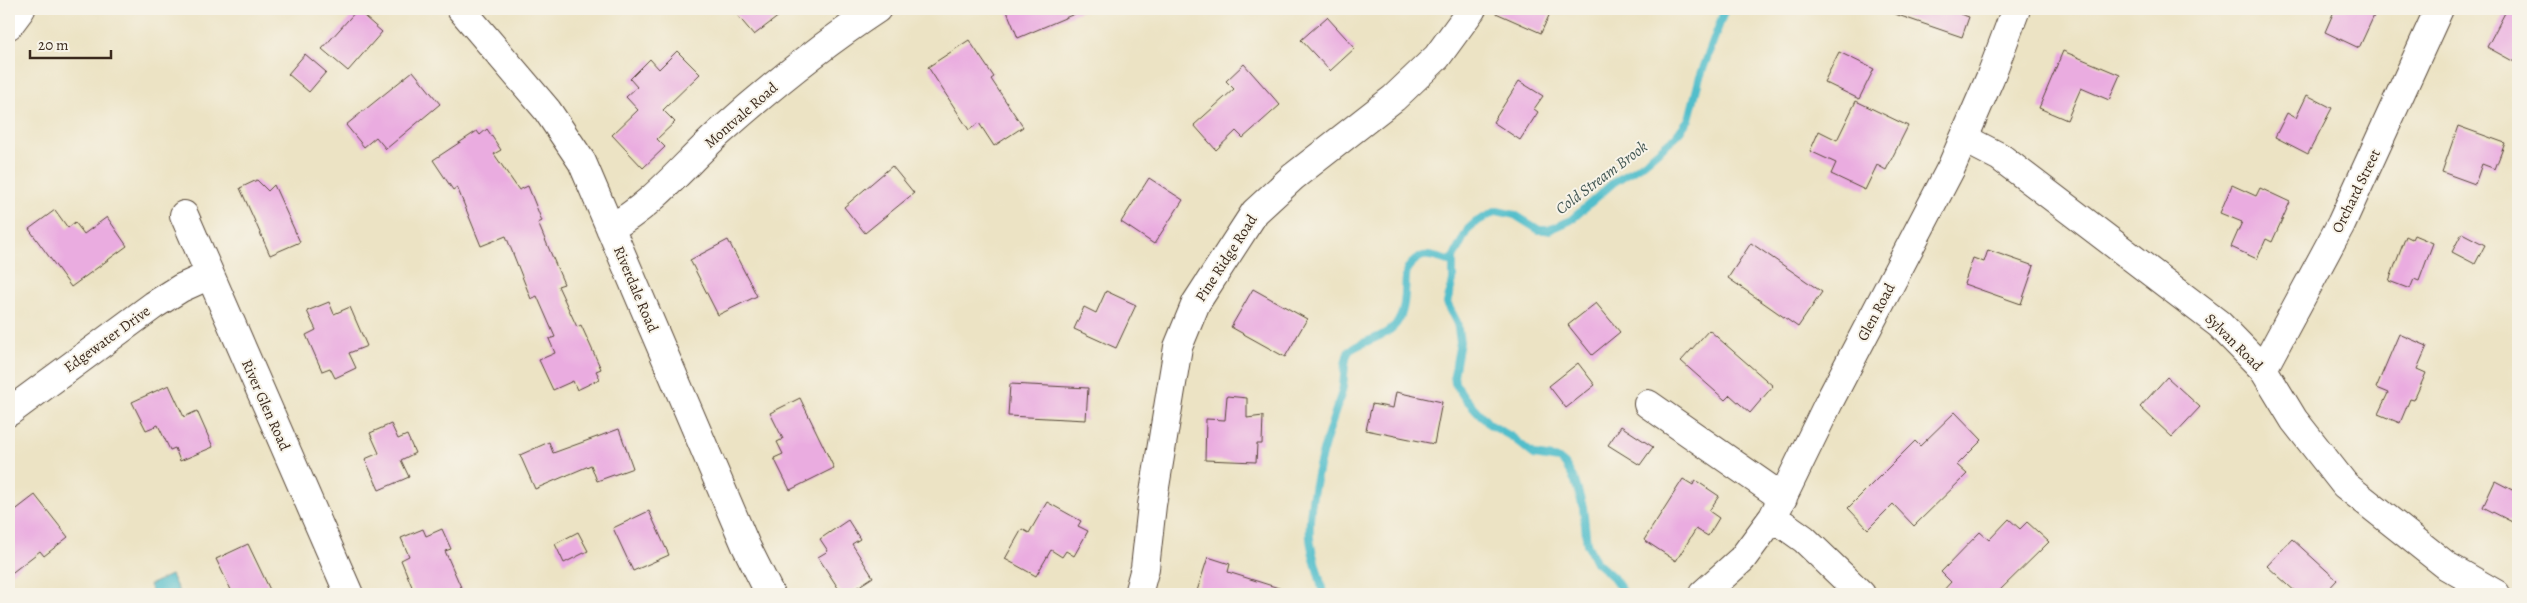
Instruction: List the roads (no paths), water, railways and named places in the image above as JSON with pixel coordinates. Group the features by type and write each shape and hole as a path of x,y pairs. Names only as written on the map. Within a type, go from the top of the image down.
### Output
{"street":[{"path":"9,24 21,9"},
{"name":"Riverdale Road","path":"461,9 560,126 582,162 746,546 770,594"},
{"name":"Montvale Road","path":"610,228 648,202 765,92 877,9"},
{"name":"Pine Ridge Road","path":"1138,594 1145,568 1152,506 1178,347 1196,302 1255,212 1293,177 1394,98 1437,56 1472,9"},
{"name":"Glen Road","path":"1702,594 1742,559 1778,507 1965,138 2016,9"},
{"name":"Orchard Street","path":"2263,369 2341,224 2439,9"},
{"name":"Sylvan Road","path":"1965,138 2000,157 2219,324 2263,369 2294,420 2345,485 2447,566 2496,594"},
{"name":"River Glen Road","path":"184,216 349,594"},
{"name":"Edgewater Drive","path":"9,412 154,305 181,288 210,275"},
{"path":"1648,404 1778,507 1794,530 1861,594"}],"water":[{"path":"171,575 180,594 153,594 149,585"}],"waterway":[{"name":"Cold Stream Brook","path":"1323,594 1312,553 1310,521 1319,466 1342,390 1349,351 1382,335 1394,326 1399,319 1404,303 1407,269 1417,259 1430,256 1448,261 1453,258 1468,229 1476,222 1497,211 1515,215 1539,230 1549,230 1571,220 1613,183 1644,163 1676,136 1689,119 1699,80 1725,9"},
{"path":"1453,258 1453,281 1447,303 1457,322 1460,342 1454,375 1455,383 1464,397 1489,424 1512,437 1534,455 1559,459 1565,464 1575,481 1583,507 1587,544 1596,562 1613,577 1625,594"}]}
